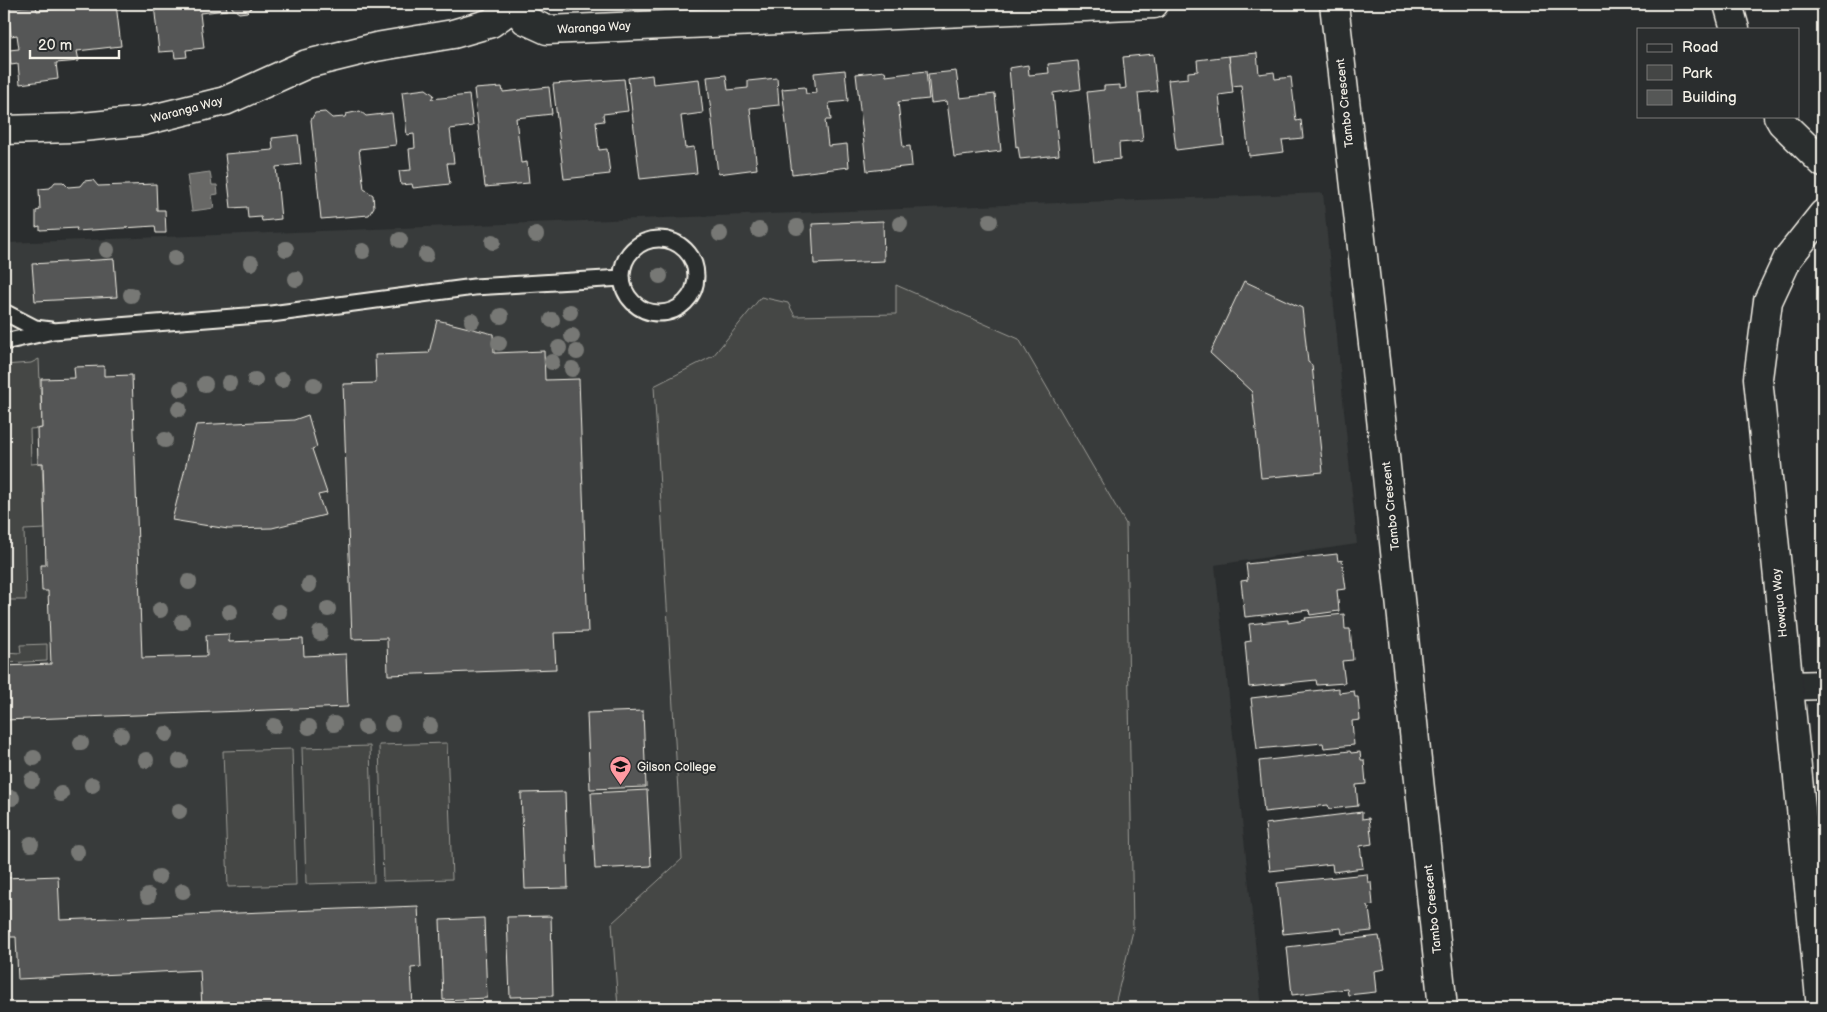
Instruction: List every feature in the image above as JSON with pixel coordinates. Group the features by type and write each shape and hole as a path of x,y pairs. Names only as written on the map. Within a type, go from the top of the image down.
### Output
{"street":[{"name":"Waranga Way","path":"4,130 72,128 144,121 225,100 308,64 376,47 454,34 491,23 515,5 525,20 547,30 907,9 1154,4"},
{"name":"Tambo Crescent","path":"1334,4 1375,361 1443,1008"},
{"path":"1728,4 1735,28"},
{"path":"1779,118 1823,164"},
{"name":"Howqua Way","path":"1821,1008 1758,378 1768,301 1788,258 1823,214"},
{"path":"1788,686 1823,685"}],"lane":[{"path":"663,238 676,242 686,250 694,260 697,273 696,285 691,296 679,308 662,314 640,308 630,300 624,290 622,278 623,265 629,254 639,244 650,239 663,238"},
{"path":"4,342 53,331 272,314 474,288 622,278"},
{"path":"4,312 35,328 53,331"}],"shaded area":[{"path":"210,172 212,185 217,185 218,194 212,195 214,208 192,211 187,175"},
{"name":"Gilson College","path":"1323,193 1357,544 1215,565 1262,1008 4,1008 4,243"}],"green space":[{"path":"896,285 1019,339 1126,524 1133,931 1114,1008 618,1008 612,923 682,859 654,386 713,356 761,297 788,303 795,316 896,314"},
{"path":"39,359 42,428 30,429 31,464 42,463 45,529 24,530 26,600 4,600 4,365 31,363"},
{"path":"47,644 47,661 4,663 4,652 21,653 20,645"},
{"path":"447,743 452,879 383,881 379,745"},
{"path":"370,746 374,882 306,884 302,748"},
{"path":"292,749 296,885 228,887 223,751"}],"building":[{"path":"116,4 121,46 77,51 79,61 56,63 58,79 20,84 18,64 11,65 9,50 19,49 17,35 11,36 8,8 36,5 37,11"},
{"path":"154,4 226,4 227,10 200,13 204,48 186,50 187,57 175,58 174,51 159,52"},
{"path":"232,4 252,4 253,6 247,12 239,13 232,8"},
{"path":"280,4 306,4 306,5 280,7"},
{"path":"1257,53 1259,74 1274,72 1275,79 1291,77 1296,121 1301,120 1303,138 1282,140 1284,152 1249,156 1241,85 1232,86 1229,56"},
{"path":"1153,54 1157,91 1138,93 1143,141 1119,143 1120,159 1094,162 1087,92 1104,90 1104,86 1120,85 1120,89 1126,88 1123,57"},
{"path":"1229,56 1233,93 1219,95 1224,144 1176,150 1168,80 1188,78 1188,72 1198,71 1197,60"},
{"path":"1078,61 1081,89 1053,93 1059,155 1020,159 1018,146 1016,147 1009,68 1028,65 1029,75 1049,73 1048,64"},
{"path":"845,70 848,101 829,103 831,120 825,120 828,146 847,144 849,167 792,174 782,89 805,87 806,94 816,93 814,73"},
{"path":"885,71 886,76 926,71 929,99 898,102 903,147 910,146 912,166 867,171 856,74"},
{"path":"956,71 960,98 995,94 1001,151 954,157 947,101 931,103 928,74"},
{"path":"652,75 653,84 699,79 703,113 681,116 685,148 694,147 697,173 640,179 628,78"},
{"path":"726,75 728,90 748,88 748,81 777,78 779,105 750,108 757,169 718,174 707,77"},
{"path":"624,79 628,111 603,114 604,121 596,122 599,150 607,149 610,174 564,179 553,84"},
{"path":"502,87 503,92 549,87 552,114 516,118 521,163 527,162 529,183 485,187 474,89"},
{"path":"426,89 434,95 431,99 469,95 473,126 450,129 454,163 447,163 450,184 413,188 412,184 401,185 399,171 411,170 409,149 415,148 414,134 407,135 402,92"},
{"path":"360,111 366,116 392,113 396,145 359,149 364,189 373,195 374,207 369,215 321,219 311,120 315,113 325,112 332,118 345,117 346,114"},
{"path":"298,135 301,164 276,167 281,219 262,221 261,217 248,218 247,207 231,208 225,154 273,150 272,138"},
{"path":"93,180 98,186 156,184 157,210 165,210 166,233 156,233 155,226 76,231 77,228 40,230 40,226 36,227 36,211 40,210 39,189 50,188 55,182 63,182 68,187 80,186 84,181"},
{"path":"883,221 884,261 814,264 812,224"},
{"path":"114,259 117,297 35,301 32,264"},
{"path":"1244,281 1302,308 1308,362 1312,365 1323,472 1261,478 1252,392 1210,353"},
{"path":"437,320 493,334 494,353 544,351 545,380 579,379 588,632 554,633 556,669 388,675 387,638 352,639 343,384 376,383 375,355 429,353"},
{"path":"104,366 104,376 132,375 142,658 207,656 206,635 229,634 229,642 303,639 304,656 346,654 348,707 4,720 4,666 51,664 48,591 42,591 41,565 46,565 43,463 38,463 37,429 42,428 41,379 75,378 74,367"},
{"path":"308,415 317,447 312,449 327,493 318,495 325,515 272,528 228,529 172,520 196,425 294,420"},
{"path":"1337,554 1338,561 1342,560 1346,589 1337,590 1339,611 1310,615 1309,610 1245,617 1241,581 1248,580 1246,564"},
{"path":"1344,614 1345,629 1350,629 1353,660 1342,661 1345,683 1317,685 1316,680 1249,687 1245,642 1251,641 1249,624 1288,620 1288,623 1306,620 1305,618"},
{"path":"1339,688 1339,693 1354,691 1355,697 1358,697 1360,720 1352,721 1354,745 1324,748 1323,743 1257,749 1251,698"},
{"path":"643,711 646,787 590,789 587,713"},
{"path":"1350,751 1351,753 1360,752 1361,760 1364,760 1366,784 1356,785 1358,806 1329,809 1328,805 1264,812 1259,761"},
{"path":"647,790 651,866 595,869 591,793"},
{"path":"565,792 568,888 525,889 521,793"},
{"path":"1362,812 1362,819 1369,818 1372,844 1360,846 1363,868 1333,872 1332,864 1270,871 1265,824"},
{"path":"1367,874 1368,882 1371,882 1373,905 1366,906 1369,908 1372,931 1342,934 1341,928 1283,934 1277,883"},
{"path":"58,876 60,920 418,906 421,967 411,968 413,1008 202,1008 200,970 18,979 16,937 4,937 4,878"},
{"path":"551,916 553,996 510,997 507,917"},
{"path":"484,918 487,998 443,1000 440,920"},
{"path":"1379,936 1385,969 1374,971 1376,992 1348,995 1347,989 1292,995 1287,947"},
{"path":"550,1002 550,1008 519,1008 518,1004"},
{"path":"517,1003 517,1008 421,1008 421,1006"},
{"path":"1384,1003 1384,1008 1331,1008"}],"place":[{"name":"Gilson College","path":"621,786"}]}
